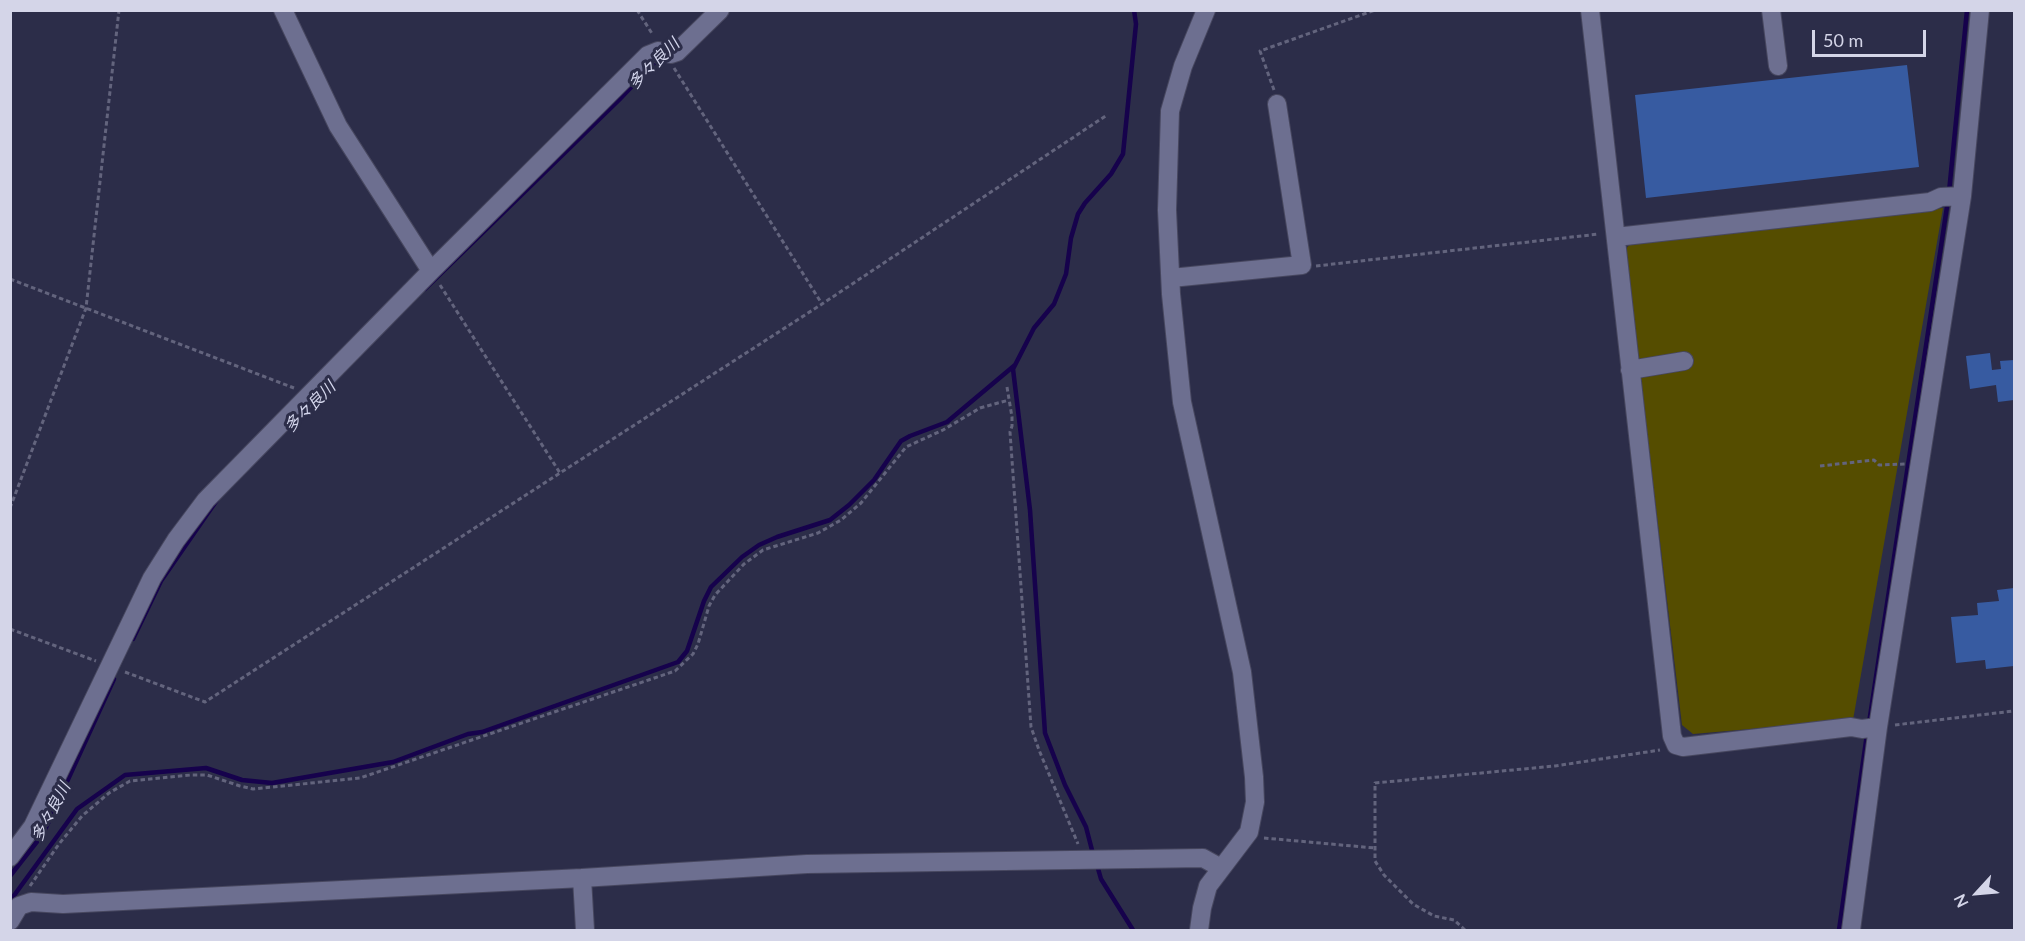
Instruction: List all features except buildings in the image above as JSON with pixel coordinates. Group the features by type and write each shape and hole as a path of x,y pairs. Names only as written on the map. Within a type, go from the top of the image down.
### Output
{"street":[{"path":"283,10 338,126 431,271"},
{"path":"10,857 33,826 152,578 176,540 206,500 648,55 681,49 720,10"},
{"path":"1199,930 1208,886 1249,832 1254,810 1254,777 1242,672 1182,402 1171,278 1167,210 1170,111 1183,66 1206,10"},
{"path":"1590,10 1672,736 1676,745 1683,747 1851,727 1871,728"},
{"path":"1771,10 1779,66"},
{"path":"1851,930 1871,728 1980,10"},
{"path":"1171,278 1302,265 1277,104"},
{"path":"1616,237 1930,202 1953,196"},
{"path":"1630,370 1684,361"},
{"path":"15,914 31,902 63,904 582,878 807,864 1203,858 1221,868"},
{"path":"582,878 585,930"}],"path":[{"path":"10,508 86,308 119,10"},
{"path":"637,10 822,304"},
{"path":"1277,104 1260,51 1375,10"},
{"path":"205,702 822,304 1107,115"},
{"path":"1302,265 1314,266 1606,233 1616,237"},
{"path":"431,271 560,473"},
{"path":"10,279 310,394"},
{"path":"1007,387 1012,417 1010,432 1032,727 1039,750 1079,847 1089,860"},
{"path":"15,914 29,887 82,816 110,793 130,781 207,775 253,789 360,778 675,671 693,654 698,645 709,606 715,594 744,564 763,550 818,533 841,520 869,494 906,447 943,430 980,408 1009,400"},
{"path":"1820,466 1874,460 1879,465 1899,465"},
{"path":"1871,728 2014,711"},
{"path":"1465,930 1454,920 1434,916 1413,904 1384,875 1376,861 1375,783 1555,765 1664,750 1676,745"},
{"path":"1249,832 1259,837 1375,848"}],"shaded area":[{"path":"1943,208 1853,720 1693,734 1682,725 1625,250 1630,244"}],"waterway":[{"path":"1093,854 1086,827 1065,785 1045,733 1030,510 1013,369 1034,328 1054,304 1066,274 1071,238 1078,214 1111,174 1123,154 1136,24 1134,10"},
{"path":"1949,192 1967,10"},
{"name":"多々良川","path":"425,289 658,59"},
{"path":"1869,723 1948,200"},
{"path":"10,901 77,809 125,775 206,768 242,780 272,783 393,762 678,662 687,651 711,587 742,557 759,545 777,537 830,520 874,480 901,441 947,422 1015,365"},
{"name":"多々良川","path":"133,639 161,581 217,500"},
{"name":"多々良川","path":"10,876 43,834 114,679"},
{"path":"1839,930 1867,734"},
{"path":"1097,865 1101,879 1133,930"}]}
